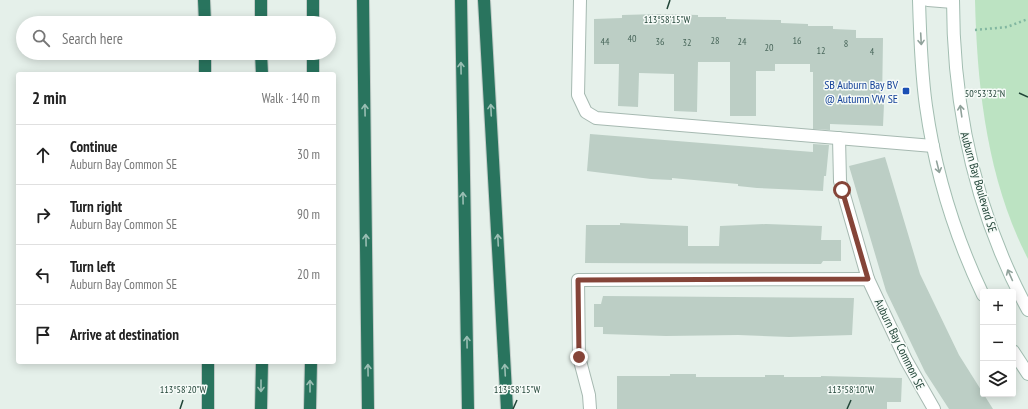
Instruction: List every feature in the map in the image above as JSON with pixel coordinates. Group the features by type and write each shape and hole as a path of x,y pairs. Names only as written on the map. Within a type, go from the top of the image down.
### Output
{"highway":[{"path":"204,0 205,16"},
{"path":"261,0 261,16"},
{"path":"313,0 313,16"},
{"path":"363,0 368,409"},
{"path":"460,0 468,409"},
{"path":"484,0 507,409"},
{"path":"205,60 205,72"},
{"path":"262,60 262,72"},
{"path":"313,60 313,72"},
{"path":"208,364 208,409"},
{"path":"261,409 262,364"},
{"path":"310,364 310,409"}],"street":[{"path":"580,0 578,95 580,104 586,112 596,118 719,130 933,146"},
{"path":"920,0 926,106 933,146 946,196 958,233 981,289"},
{"path":"928,0 953,1"},
{"name":"Auburn Bay Boulevard SE","path":"953,1 956,73 968,152 982,202 999,249 1028,310"},
{"name":"Auburn Bay Common SE","path":"839,138 840,181 868,279 906,360 934,409"},
{"path":"590,409 589,394 579,357 578,280 868,279"},
{"path":"1016,356 1028,374"}],"path":[{"path":"975,30 1007,27 1028,20"}],"green space":[{"path":"975,0 1028,0 1028,259 1014,229 1003,197 987,132 978,66"}],"building":[{"path":"622,15 698,15 698,17 726,17 726,19 781,20 781,23 808,24 808,26 833,26 833,29 856,30 856,38 883,38 883,126 830,124 830,130 813,129 813,72 810,72 810,64 775,64 775,71 756,71 756,116 730,116 730,62 698,62 697,112 674,111 674,74 639,73 638,107 618,106 619,64 594,64 594,19 622,18"},
{"path":"590,134 813,152 813,144 829,145 823,191 757,188 738,186 738,184 672,178 672,180 651,179 587,171"},
{"path":"885,157 920,274 959,355 980,388 980,397 985,397 993,409 949,409 925,372 886,291 849,166"},
{"path":"620,223 688,226 688,246 719,246 720,226 766,224 822,226 821,240 841,240 841,261 823,261 821,264 585,263 586,225 620,225"},
{"path":"603,296 854,298 852,335 789,337 603,334 603,327 594,327 594,304 601,304"},
{"path":"670,374 696,374 696,377 765,377 765,375 784,375 784,377 821,376 902,378 901,402 887,402 887,409 617,409 617,376 670,376"}],"place":[{"name":"SB Auburn Bay BV @ Autumn VW SE","path":"906,91"}],"route":[{"path":"579,357 578,280 868,279 842,190"}]}
